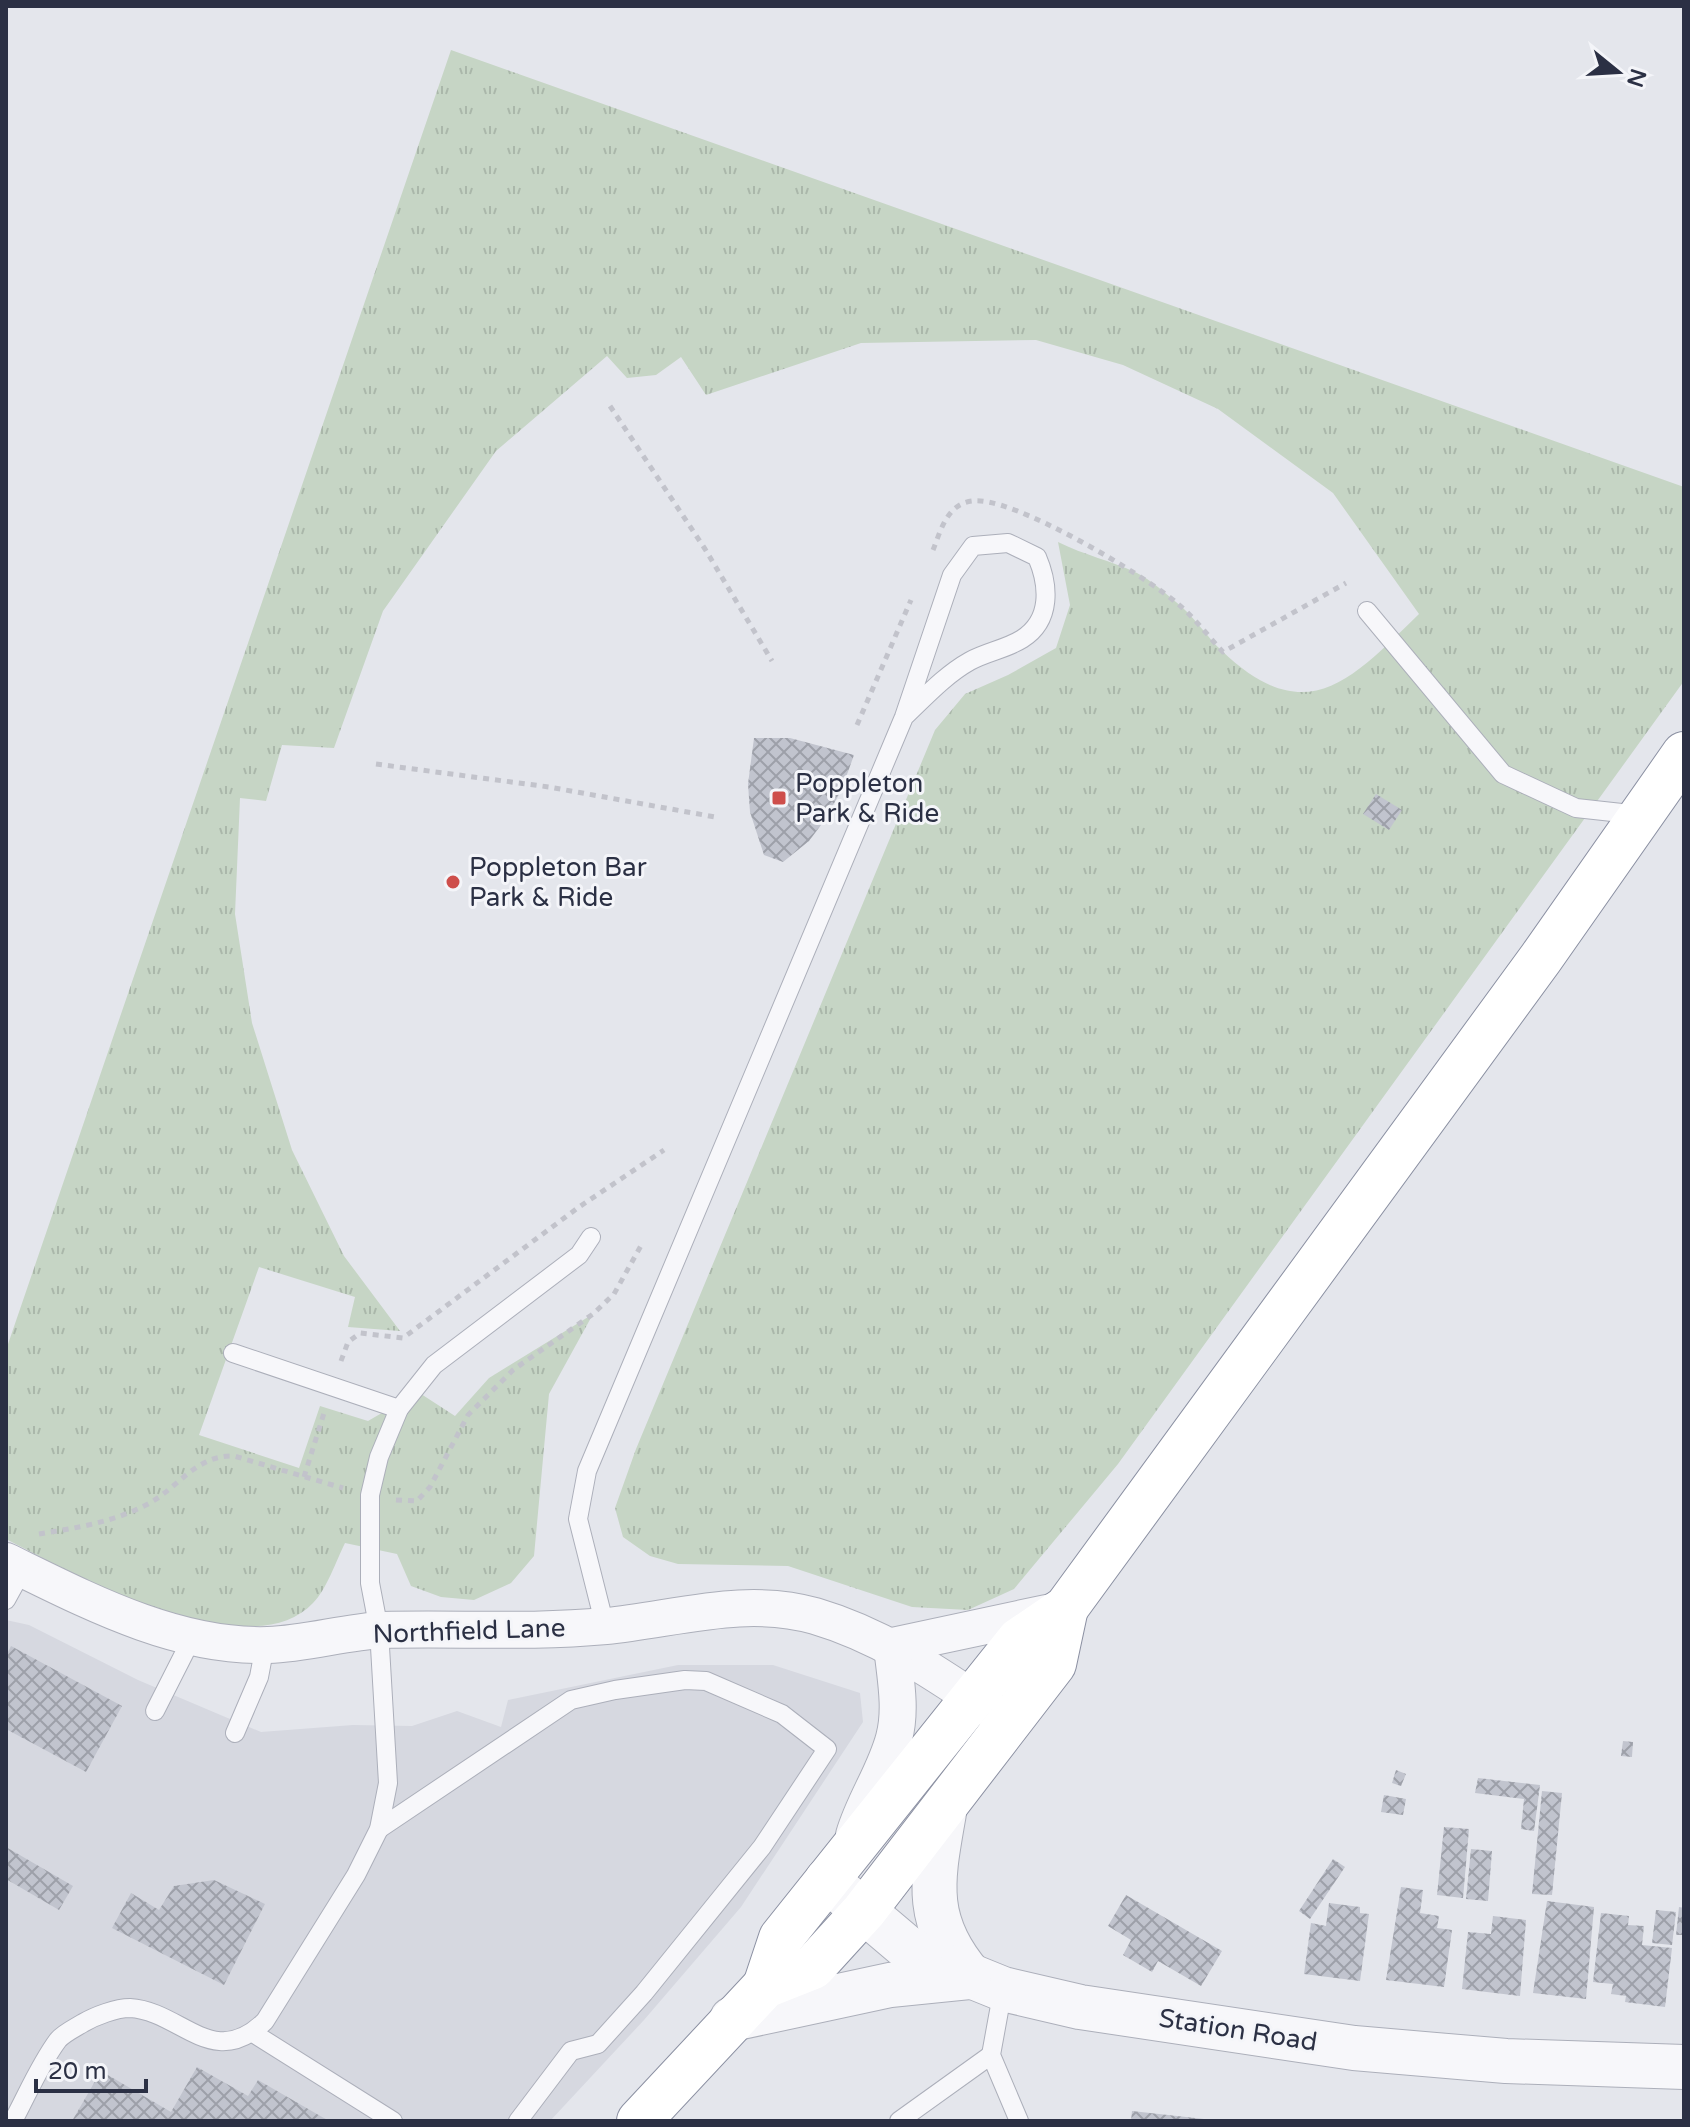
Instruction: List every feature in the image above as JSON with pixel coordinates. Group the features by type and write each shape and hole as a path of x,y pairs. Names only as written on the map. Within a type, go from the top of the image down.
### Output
{"highway":[{"path":"765,1986 781,1938 975,1699 1019,1640 1066,1608 1684,754"},
{"path":"639,2121 765,1986 813,1967 864,1911 1054,1664 1066,1608"}],"street":[{"name":"Northfield Lane","path":"14,1565 103,1607 192,1638 265,1645 318,1642 379,1630 504,1633 605,1626 722,1607 770,1608 813,1616 892,1646 1010,1722"},
{"path":"838,1867 894,1739 898,1717 892,1646 993,1627 1066,1608"},
{"path":"945,1807 934,1869 933,1906 947,1942 987,1983"},
{"name":"Station Road","path":"838,1867 864,1911 905,1946 987,1983 1080,2007 1354,2048 1506,2061 1684,2067"},
{"path":"732,2019 890,1985 987,1983"}],"lane":[{"path":"605,1626 578,1519 587,1471 904,717 952,575 973,546 1008,543 1037,557 1047,579 1044,613 1023,638 970,661 943,680 904,717"},
{"path":"1367,611 1503,774 1576,808 1641,815"},
{"path":"13,2121 60,2038 93,2017 130,2008 159,2018 193,2036 231,2042 253,2033 265,2021 356,1875 379,1829 388,1783 379,1630 370,1583 370,1495 379,1457 399,1409 434,1365 579,1255 591,1237"},
{"path":"233,1353 399,1409"},
{"path":"6,1600 14,1565"},
{"path":"155,1711 192,1638"},
{"path":"235,1733 259,1677 265,1645"},
{"path":"379,1829 571,1700 615,1690 685,1680 706,1681 782,1714 827,1749 762,1847 644,1993 598,2044 571,2051 518,2121"},
{"path":"987,1983 991,2055 1019,2121"},
{"path":"253,2033 393,2121"},
{"path":"899,2121 991,2055"}],"path":[{"path":"610,406 705,549 772,661"},
{"path":"376,764 549,787 715,817"},
{"path":"304,1477 348,1342 360,1333 403,1338 579,1207 664,1150"},
{"path":"36,1535 95,1525 148,1504 197,1465 216,1456 234,1456 370,1495 417,1501 430,1487 468,1415 513,1370 593,1314 614,1294 643,1242"}],"shaded area":[{"path":"6,1620 29,1625 138,1680 261,1732 353,1725 412,1726 457,1711 501,1727 508,1700 678,1665 773,1665 860,1693 863,1722 741,1907 644,2020 550,2121 6,2121"}],"green space":[{"path":"451,50 1684,487 1684,681 1118,1464 1014,1589 968,1610 912,1607 788,1566 678,1564 650,1556 623,1537 615,1508 636,1449 935,730 965,694 1008,675 1056,648 1070,605 1058,542 1147,579 1182,608 1222,651 1252,675 1279,689 1304,692 1327,687 1350,676 1419,614 1333,493 1218,409 1123,365 1036,340 861,343 706,395 681,357 656,375 627,378 607,356 496,451 383,611 334,748 282,745 266,801 240,798 235,914 252,1023 292,1150 344,1256 400,1331 348,1327 355,1297 259,1267 199,1435 299,1468 320,1406 368,1421 418,1392 455,1416 489,1378 593,1314 549,1394 534,1556 511,1583 474,1600 441,1597 411,1586 397,1554 345,1543 327,1583 313,1603 284,1621 247,1626 205,1622 160,1609 73,1573 6,1539 6,1350"}],"building":[{"name":"Poppleton Park & Ride","path":"754,738 790,738 854,755 841,791 824,821 809,841 783,862 764,855 750,812 748,784"},
{"path":"1376,794 1402,810 1389,830 1363,814"},
{"path":"11,1646 122,1706 86,1772 6,1729 6,1656"},
{"path":"1623,1741 1633,1742 1632,1757 1621,1756"},
{"path":"1396,1770 1406,1774 1401,1786 1392,1783"},
{"path":"1478,1778 1540,1785 1534,1831 1521,1829 1524,1799 1475,1793"},
{"path":"1542,1791 1562,1793 1552,1895 1532,1894"},
{"path":"1384,1795 1406,1799 1403,1815 1381,1812"},
{"path":"1444,1827 1469,1829 1463,1898 1437,1895"},
{"path":"6,1847 73,1886 59,1910 6,1879"},
{"path":"1471,1849 1492,1851 1488,1901 1466,1899"},
{"path":"1333,1859 1345,1867 1310,1919 1299,1911"},
{"path":"214,1880 265,1904 224,1985 112,1928 131,1893 159,1910 174,1886"},
{"path":"1401,1887 1423,1890 1420,1913 1439,1916 1437,1928 1452,1930 1444,1987 1386,1980"},
{"path":"1126,1895 1222,1951 1201,1986 1158,1961 1152,1972 1123,1955 1131,1940 1108,1926"},
{"path":"1547,1901 1594,1907 1586,1999 1533,1993"},
{"path":"1329,1903 1360,1907 1360,1913 1369,1914 1360,1981 1304,1974 1311,1923 1326,1926"},
{"path":"1679,1907 1684,1908 1684,1935 1676,1935"},
{"path":"1656,1910 1676,1912 1672,1945 1652,1943"},
{"path":"1601,1913 1629,1916 1628,1925 1644,1926 1642,1945 1672,1948 1665,2007 1625,2002 1626,1996 1611,1994 1613,1984 1593,1982"},
{"path":"1493,1916 1526,1920 1520,1996 1462,1989 1468,1932 1491,1934"},
{"path":"197,2067 248,2096 258,2080 329,2121 72,2121 101,2071 171,2112"},
{"path":"1132,2111 1204,2119 1204,2121 1131,2121"}],"place":[{"name":"Poppleton Park & Ride","path":"779,798"},
{"name":"Poppleton Bar Park & Ride","path":"453,882"}]}
